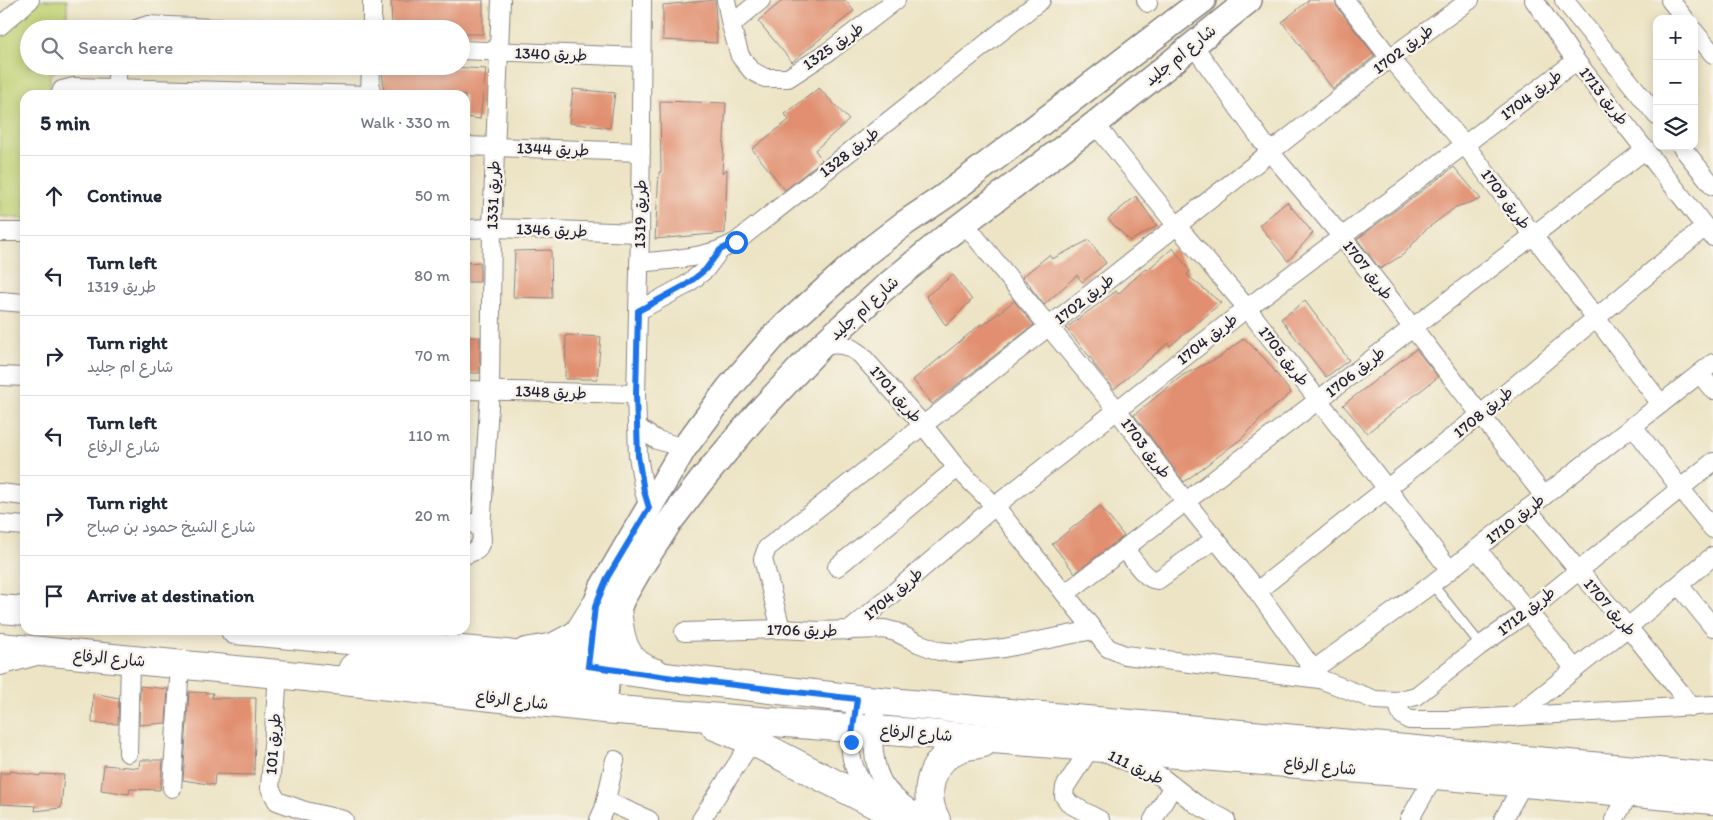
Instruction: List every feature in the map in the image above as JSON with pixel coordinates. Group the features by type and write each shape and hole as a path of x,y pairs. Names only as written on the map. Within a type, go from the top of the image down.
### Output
{"main road":[{"path":"507,654 554,647 565,642 578,634 606,608 631,659 650,672 674,678"},
{"path":"0,609 20,611"},
{"name":"شارع الرفاع","path":"292,635 507,654 594,672 674,678 867,700 1713,777"},
{"name":"شارع الرفاع","path":"0,647 180,664 598,709 1435,775 1713,800"},
{"path":"285,675 390,667 573,683 594,672"},
{"path":"690,716 752,741 894,817"},
{"path":"936,820 930,804 929,786 932,774 939,763 948,754 959,748 1005,740"}],"street":[{"path":"0,26 30,0"},
{"path":"372,0 372,20"},
{"name":"طريق 1331","path":"470,552 477,550 482,540 473,526 490,391 492,228 501,0"},
{"name":"طريق 1319","path":"642,0 640,233 636,394 640,474 649,508"},
{"path":"726,0 731,25 761,0"},
{"name":"طريق 1328","path":"639,262 702,255 720,250 736,242 1041,0"},
{"name":"شارع ام جليد","path":"598,709 594,672 606,608 607,578 684,448 729,388 775,335 866,252 945,196 1203,0"},
{"name":"شارع ام جليد","path":"606,608 640,568 668,524 701,481 757,414 821,346 883,289 964,223 1095,124 1249,0"},
{"name":"طريق 1709","path":"1344,0 1390,58 1465,145 1661,404"},
{"name":"طريق 1702","path":"781,629 763,559 767,548 1390,58 1470,0"},
{"name":"طريق 1713","path":"1534,0 1576,61 1709,232"},
{"name":"طريق 1713","path":"1564,0 1653,111"},
{"path":"1670,0 1682,15"},
{"name":"طريق 1325","path":"731,25 740,56 752,71 765,78 788,78 831,50 886,3"},
{"path":"1698,36 1713,54"},
{"name":"طريق 1707","path":"1193,45 1270,152 1342,236 1544,496"},
{"name":"طريق 1340","path":"470,50 641,56"},
{"name":"طريق 1704","path":"849,631 995,506 1247,308 1576,61"},
{"path":"116,87 117,75"},
{"path":"370,90 371,75"},
{"path":"62,90 74,87 116,87 211,90"},
{"name":"طريق 1705","path":"1095,124 1177,226 1247,308 1450,570"},
{"name":"طريق 1344","path":"470,146 641,152"},
{"name":"طريق 1706","path":"1065,594 1646,150"},
{"path":"1684,150 1713,186"},
{"name":"طريق 1703","path":"964,223 1117,410 1186,502 1257,591 1317,675"},
{"name":"طريق 1346","path":"470,229 640,233"},
{"path":"0,232 20,232"},
{"name":"طريق 1708","path":"1257,591 1480,415 1596,318 1709,232"},
{"path":"638,311 686,285 705,270 720,250"},
{"path":"0,302 20,303"},
{"name":"طريق 1701","path":"821,346 842,344 861,354 923,425 957,468 995,506 1093,630"},
{"path":"1706,369 1713,390"},
{"name":"طريق 1710","path":"1317,675 1706,369"},
{"path":"0,376 20,377"},
{"name":"طريق 1348","path":"470,390 636,394"},
{"path":"1633,426 1713,529"},
{"path":"638,428 657,440 684,448"},
{"name":"طريق 1712","path":"1093,630 1108,648 1125,655 1317,675 1376,700 1397,702 1416,696 1480,645 1528,611 1713,462"},
{"path":"838,567 957,468"},
{"path":"0,493 20,495"},
{"name":"طريق 1707","path":"1527,509 1628,627 1692,707"},
{"path":"0,524 20,526"},
{"path":"1124,549 1147,576 1154,581 1215,539"},
{"path":"1477,549 1575,669"},
{"path":"1515,717 1713,556"},
{"path":"1678,585 1713,627"},
{"name":"طريق 1706","path":"684,632 781,629 849,631 884,629 896,632 939,651 960,653 1004,648 1093,630"},
{"path":"0,666 49,652"},
{"path":"128,753 130,660"},
{"path":"172,788 180,664"},
{"name":"طريق 101","path":"285,675 270,788 277,801 304,811 344,820"},
{"path":"867,700 863,730 885,786 892,796 925,820"},
{"path":"1397,702 1401,714 1409,720 1515,717 1713,705"},
{"path":"863,730 851,742 855,768 860,780 868,791 894,817"},
{"path":"701,820 752,741"},
{"path":"1095,748 1065,787 1064,796 1070,804 1100,820"},
{"name":"طريق 111","path":"1095,748 1160,776 1196,804 1226,820"},
{"path":"599,820 606,801 615,760"},
{"path":"1411,819 1435,775"},
{"path":"1503,820 1523,784"},
{"name":"طريق 111","path":"1153,820 1172,786"},
{"path":"1614,820 1630,793"},
{"path":"606,801 649,820"}],"lane":[{"path":"1432,584 1480,645"}],"green space":[{"path":"40,0 67,0 67,20 20,20 20,75 50,75 50,90 20,90 20,218 0,216 0,34"}],"building":[{"path":"391,0 483,0 483,34 470,34 470,20 392,20"},
{"path":"715,0 717,43 663,40 663,5"},
{"path":"783,0 845,0 854,11 792,62 758,21"},
{"path":"1309,0 1335,0 1337,7 1375,56 1333,89 1282,22"},
{"path":"470,68 486,69 480,119 470,118 470,90 384,90 383,75 470,75"},
{"path":"819,88 849,120 815,150 822,160 785,190 752,149 789,120 785,114"},
{"path":"573,89 615,93 610,128 569,123"},
{"path":"660,101 726,103 722,173 727,169 725,233 655,239 659,172 661,172"},
{"path":"1454,167 1481,199 1456,207 1424,231 1404,254 1380,269 1357,239"},
{"path":"1136,196 1157,226 1130,241 1108,219"},
{"path":"1287,202 1313,233 1288,261 1259,225"},
{"path":"1089,240 1106,263 1082,282 1077,275 1044,305 1031,286 1022,277 1049,255 1052,259"},
{"path":"1173,248 1190,271 1187,275 1221,303 1170,346 1168,343 1114,389 1066,328 1116,291 1118,294 1146,268 1147,270"},
{"path":"551,250 552,298 513,297 515,251"},
{"path":"480,262 480,282 470,282 470,263"},
{"path":"953,275 972,300 946,326 926,296"},
{"path":"1014,301 1034,325 932,404 913,380 981,324 982,326"},
{"path":"1305,301 1349,360 1326,377 1281,319"},
{"path":"566,335 601,337 597,379 565,379"},
{"path":"470,337 480,337 480,373 470,373"},
{"path":"1244,338 1267,361 1291,393 1241,439 1184,482 1134,415 1183,375 1220,357"},
{"path":"1416,349 1438,377 1367,433 1343,405"},
{"path":"1100,506 1124,536 1075,573 1052,544"},
{"path":"140,686 168,689 166,723 139,725"},
{"path":"189,692 213,693 212,698 256,698 254,775 215,774 214,785 183,780"},
{"path":"93,693 119,698 118,724 92,723"},
{"path":"140,760 163,760 160,790 130,789 129,794 101,790 104,765 139,768"},
{"path":"10,771 40,776 40,774 64,775 61,808 35,811 36,806 0,804 0,773 10,773"}],"route":[{"path":"736,242 720,250 705,270 686,285 638,311 636,394 638,456 640,474 649,508 607,578 595,607 588,666 857,699 851,742"}]}
